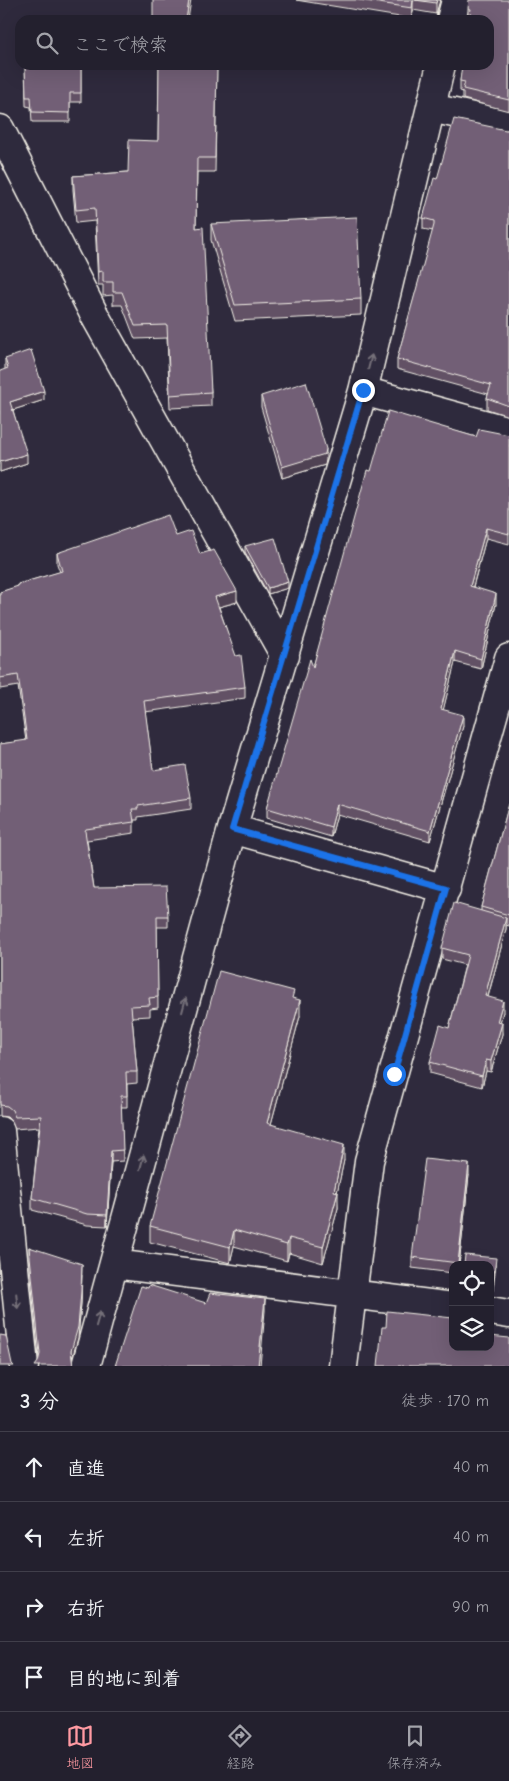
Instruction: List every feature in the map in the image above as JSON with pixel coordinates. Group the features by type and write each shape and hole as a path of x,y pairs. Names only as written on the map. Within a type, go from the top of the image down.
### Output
{"street":[{"path":"452,15 456,0"},
{"path":"86,1366 232,829 363,390 440,70"},
{"path":"431,108 509,125"},
{"path":"0,129 95,316 285,656"},
{"path":"363,390 509,432"},
{"path":"343,1366 369,1161 509,658"},
{"path":"232,829 446,888"},
{"path":"1,1142 24,1366"},
{"path":"114,1264 449,1306"},
{"path":"494,1312 509,1314"}],"building":[{"path":"153,0 189,0 187,15 153,15"},
{"path":"359,0 413,0 412,8"},
{"path":"415,0 437,0 436,3"},
{"path":"469,0 509,0 509,100 463,89 465,82 460,81 461,70 494,70 494,15 470,15 471,9 468,8"},
{"path":"25,70 81,70 81,93 70,93 70,113 32,112 31,97 26,97"},
{"path":"159,70 217,70 215,158 197,158 196,228 203,227 211,392 170,395 167,325 135,326 122,292 113,292 113,282 103,282 103,271 98,272 95,208 76,210 73,176 128,172 129,140 158,141"},
{"path":"454,119 509,130 509,406 487,398 491,385 397,359 434,225 434,221 423,218 434,178 437,179"},
{"path":"357,217 361,299 235,305 211,224"},
{"path":"31,350 44,391 10,402 27,454 0,462 0,371 8,368 5,359"},
{"path":"306,382 326,449 325,454 282,467 261,396"},
{"path":"388,411 476,437 479,429 509,435 509,534 486,528 470,586 496,594 481,659 455,651 441,709 463,715 430,831 337,804 331,827 267,808 310,659 313,667 367,470 371,471"},
{"path":"168,515 176,536 191,531 200,554 214,550 237,591 215,597 236,656 241,655 245,687 144,701 153,770 185,765 191,798 138,806 138,809 132,809 134,822 86,829 85,831 94,888 166,887 168,916 157,916 158,997 149,998 150,1005 131,1006 137,1072 126,1072 127,1096 121,1096 123,1150 111,1151 107,1215 87,1214 32,1198 41,1116 15,1117 12,1110 7,1106 0,1105 0,744 27,740 18,675 0,678 0,592 18,586 18,584 62,571 57,553"},
{"path":"275,538 288,582 268,588 245,546"},
{"path":"509,804 509,915 481,907"},
{"path":"454,903 506,918 485,996 503,1001 497,1022 502,1023 491,1061 486,1060 482,1076 430,1062 440,1025 449,1028 468,955 442,948"},
{"path":"219,971 294,991 292,998 300,1000 267,1123 344,1145 334,1191 338,1192 323,1247 289,1238 287,1245 234,1230 230,1247 150,1226"},
{"path":"425,1159 469,1164 458,1261 449,1262 412,1257"},
{"path":"29,1247 82,1264 78,1327 71,1351 73,1366 35,1366 40,1354"},
{"path":"465,1255 496,1258 494,1276 494,1261 464,1261"},
{"path":"149,1285 206,1303 210,1293 265,1299 258,1366 115,1366 141,1286 148,1288"},
{"path":"387,1311 449,1318 449,1351 494,1351 494,1336 509,1338 509,1366 378,1366 382,1327 386,1327"},
{"path":"0,1335 6,1336 14,1366 0,1366"}],"route":[{"path":"363,390 232,829 446,888 394,1074"}]}
